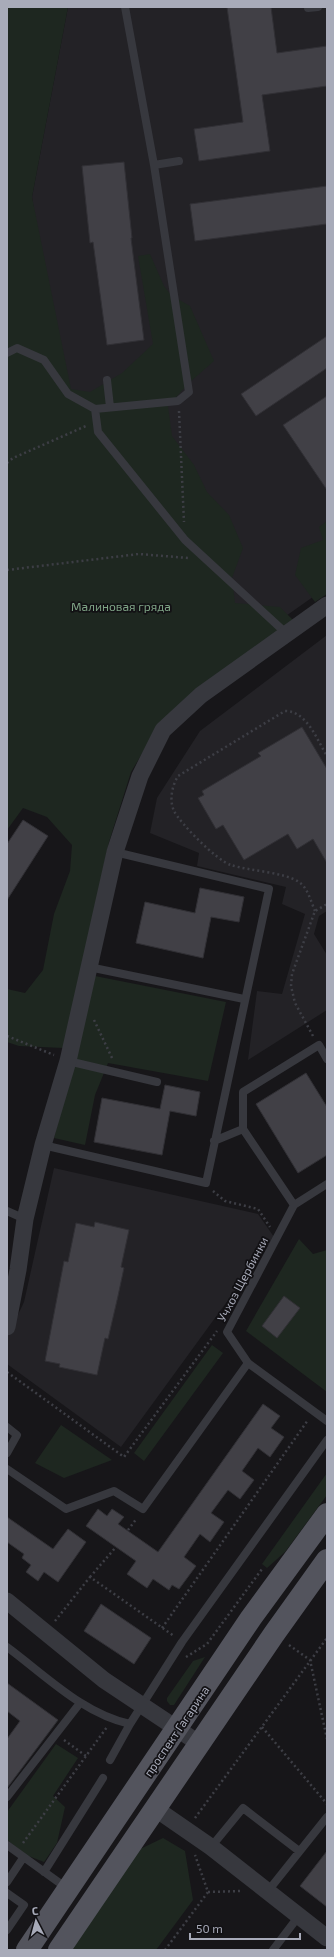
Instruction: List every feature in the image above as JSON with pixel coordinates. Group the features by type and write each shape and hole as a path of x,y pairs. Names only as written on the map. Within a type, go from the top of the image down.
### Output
{"main road":[{"name":"проспект Гагарина","path":"27,1950 178,1730 251,1618 327,1514"},
{"path":"59,1950 156,1810 274,1634 327,1560"}],"street":[{"path":"7,1327 26,1219 43,1145 68,1061 115,852 140,776 163,730 201,695 327,605"},
{"path":"7,1601 104,1680 200,1744"},
{"path":"156,1810 187,1829 268,1891 298,1917 327,1938"}],"lane":[{"path":"7,353 17,348 44,360 68,394 96,409 178,401 189,392 154,165 125,7"},
{"path":"308,7 318,7"},
{"path":"154,165 179,161"},
{"path":"107,380 110,407"},
{"path":"96,409 98,432 185,540 287,634"},
{"path":"43,1145 206,1184 244,999 269,889 115,852"},
{"path":"89,967 244,999"},
{"path":"327,1059 319,1046 243,1092 244,1129 294,1205 327,1184"},
{"path":"68,1061 117,1074 156,1082"},
{"path":"214,1142 244,1129"},
{"name":"Учхоз Щербинки","path":"248,1363 227,1332 294,1205"},
{"path":"7,1211 26,1219"},
{"path":"7,1469 66,1509 114,1491 143,1509 248,1363 327,1421"},
{"path":"7,1427 17,1435 7,1453"},
{"path":"110,1760 141,1704 182,1642 327,1440"},
{"path":"7,1647 80,1703 112,1720 130,1724"},
{"path":"7,1797 80,1703"},
{"path":"44,1872 103,1778"},
{"path":"211,1847 243,1808 299,1851"},
{"path":"268,1891 327,1816"},
{"path":"7,1846 22,1858 69,1889"},
{"path":"7,1882 22,1858"},
{"path":"7,1893 24,1906 7,1930"},
{"path":"273,1950 298,1917"}],"path":[{"path":"178,401 185,540"},
{"path":"7,463 13,458 97,421"},
{"path":"7,570 139,554 206,560"},
{"path":"315,911 304,887 293,879 229,865 217,858 174,812 171,797 174,783 178,776 285,711 293,711 304,719 327,756"},
{"path":"319,1046 295,1003 291,986 292,974 315,911 327,904"},
{"path":"92,1016 118,1070 117,1074"},
{"path":"7,1036 68,1061"},
{"path":"206,1184 225,1201 258,1209 277,1238"},
{"path":"7,1372 124,1457 221,1325"},
{"path":"162,1628 314,1411"},
{"path":"128,1530 143,1509"},
{"path":"51,1625 116,1547"},
{"path":"90,1577 182,1642"},
{"path":"208,1892 187,1829 327,1638"},
{"path":"285,1642 310,1660 327,1739"},
{"path":"15,1851 21,1847 112,1720"},
{"path":"262,1727 327,1804"},
{"path":"56,1734 86,1756"},
{"path":"208,1892 268,1891"},
{"path":"165,1950 208,1892"}],"shaded area":[{"path":"68,7 327,7 327,587 252,640 65,418 32,197"},
{"path":"327,635 327,911 319,916 314,934 327,955 327,1010 248,1060 257,991 282,994 305,914 282,904 286,887 197,866 199,853 150,833 157,798 200,731"},
{"path":"54,1168 258,1214 274,1237 121,1447 7,1364 7,1338 24,1302"}],"green space":[{"name":"Малиновая гряда","path":"7,7 68,7 32,197 71,389 90,392 122,373 153,344 138,256 150,254 164,286 171,295 190,306 214,361 190,382 168,406 172,436 194,465 207,492 229,515 243,548 232,578 235,603 280,607 293,620 161,722 131,772 109,842 64,1048 19,1046 7,1042 7,989 25,993 43,970 54,914 70,871 72,845 47,817 23,808 7,830"},
{"path":"327,521 327,594 315,602 295,575 301,548 323,540 319,527"},
{"path":"95,976 226,1002 208,1081 108,1063 95,1095 85,1145 54,1138"},
{"path":"299,1239 313,1254 327,1250 327,1392 246,1331"},
{"path":"212,1345 223,1353 144,1461 134,1453"},
{"path":"61,1425 112,1460 64,1478 35,1463"},
{"path":"327,1473 327,1495 285,1552 267,1568 262,1564"},
{"path":"205,1657 174,1705 170,1705 167,1698 193,1661"},
{"path":"56,1744 78,1758 53,1796 65,1807 57,1843 44,1862 26,1855 7,1840 7,1812"},
{"path":"163,1838 185,1851 193,1900 156,1950 69,1950 134,1852"}],"building":[{"path":"227,7 271,7 277,53 327,46 327,86 262,95 270,151 199,161 194,129 243,122"},
{"path":"124,162 131,238 144,340 107,345 93,242 90,243 82,166"},
{"path":"327,186 327,224 195,241 190,204"},
{"path":"327,336 327,368 256,416 241,394"},
{"path":"327,396 327,490 283,425"},
{"path":"302,727 327,769 327,863 313,839 297,849 288,834 244,860 223,825 216,829 198,798 204,795 202,791 261,756 258,753"},
{"path":"23,820 48,836 7,900 7,844"},
{"path":"200,888 244,897 239,922 211,917 203,958 136,943 145,902 195,913"},
{"path":"306,1073 327,1107 327,1155 298,1173 256,1104"},
{"path":"165,1085 200,1092 196,1116 170,1111 162,1155 94,1142 102,1098 160,1109"},
{"path":"95,1222 129,1230 121,1267 124,1268 118,1296 108,1339 105,1338 97,1375 59,1367 60,1364 45,1361 64,1261 68,1262 76,1223 94,1227"},
{"path":"284,1296 300,1308 277,1338 262,1326"},
{"path":"263,1404 280,1416 271,1428 284,1437 270,1457 258,1448 242,1471 254,1480 240,1499 228,1490 211,1513 224,1522 210,1542 200,1534 184,1557 196,1566 179,1589 172,1585 169,1590 153,1579 147,1588 127,1574 136,1561 86,1526 98,1509 107,1516 112,1509 124,1517 118,1524 158,1552"},
{"path":"7,1517 53,1549 68,1529 86,1542 58,1582 44,1572 38,1581 26,1572 31,1565 22,1558 24,1554 7,1542"},
{"path":"101,1604 151,1638 134,1664 84,1631"},
{"path":"7,1683 58,1720 7,1788 7,1739 20,1721 7,1711"},
{"path":"327,1851 327,1907 300,1886"}]}
